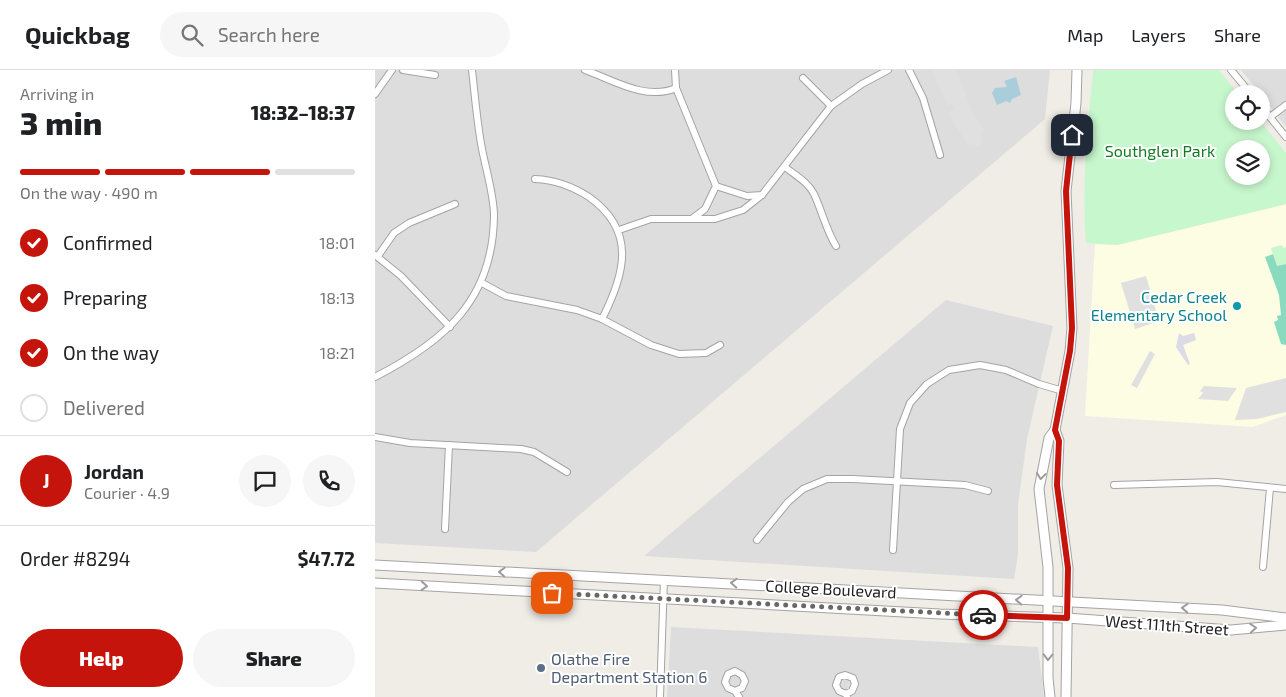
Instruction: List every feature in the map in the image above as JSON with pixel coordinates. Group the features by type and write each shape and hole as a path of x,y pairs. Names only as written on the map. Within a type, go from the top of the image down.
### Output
{"street":[{"path":"375,94 392,70"},
{"path":"403,70 435,74"},
{"path":"375,376 419,351 450,327 467,308 482,283 491,251 494,214 479,135 472,70"},
{"path":"585,70 646,92 668,91 676,88"},
{"path":"675,70 676,88 716,186 705,209 693,218"},
{"path":"619,230 651,219 693,218 715,220 743,210 763,195 831,106 862,84 888,70"},
{"path":"909,70 923,98 940,155"},
{"path":"1050,697 1047,549 1039,489 1049,438 1055,430 1072,328 1066,191 1076,103 1077,70"},
{"path":"1231,70 1244,85"},
{"path":"803,78 831,106"},
{"path":"1286,105 1270,117 1286,137"},
{"path":"785,167 804,181 813,193 825,228 836,246"},
{"path":"535,179 551,180 579,190 597,203 610,216 619,230 622,261 619,281 602,319"},
{"path":"716,186 747,196 763,195"},
{"path":"450,327 401,276 377,256 394,233 409,223 455,204"},
{"path":"482,283 506,296 557,304 602,319 651,345 679,354 706,353 720,345"},
{"path":"893,550 900,428 910,404 932,380 949,370 968,365 994,366 1039,384 1063,390"},
{"path":"1055,430 1059,441 1057,485 1068,568 1066,697"},
{"path":"375,437 410,443 521,449 534,452 567,472"},
{"path":"445,529 449,445"},
{"path":"757,540 789,502 815,483 839,478 965,485 988,491"},
{"path":"1114,485 1217,482 1286,489"},
{"path":"1263,567 1270,488"},
{"name":"College Boulevard","path":"375,565 1222,610 1286,618"},
{"path":"660,697 664,579"},
{"name":"College Boulevard","path":"375,583 1047,618"},
{"name":"West 111th Street","path":"1047,618 1231,630 1286,625"}],"shaded area":[{"path":"375,70 1050,70 1045,119 536,552 375,543"},
{"path":"931,70 957,70 972,112 985,130 980,135 984,142 978,147 974,143 969,146 954,124 949,112 954,110 952,104 948,106"},
{"path":"1241,70 1286,70 1286,127 1270,106 1270,85 1254,85"},
{"path":"1286,204 1286,415 1253,427 1085,416 1095,244 1117,245"},
{"path":"1146,276 1159,321 1135,329 1121,283"},
{"path":"946,300 1053,326 1027,439 1018,505 1018,555 1014,579 644,556"},
{"path":"1179,333 1183,336 1194,333 1196,340 1183,345 1190,364 1188,365 1176,347"},
{"path":"1150,351 1155,354 1137,388 1131,385"},
{"path":"1286,378 1286,412 1257,419 1235,420 1246,388"},
{"path":"1204,386 1237,388 1228,401 1198,399 1203,393 1200,391"},
{"path":"671,627 1038,647 1044,697 667,697"}],"green space":[{"name":"Southglen Park","path":"1093,70 1219,70 1231,85 1225,85 1225,130 1267,130 1286,153 1286,204 1117,245 1086,243 1084,200"},
{"path":"1282,245 1283,248 1286,247 1286,264 1277,266 1271,248"},
{"path":"1273,254 1277,266 1286,264 1286,345 1281,344 1274,322 1278,320 1277,316 1281,315 1279,295 1265,257"}],"water":[{"path":"1016,77 1021,95 1012,99 1010,103 1006,101 997,105 992,93 995,88 1007,87 1004,81"}],"way so far":[{"path":"552,593 983,615"}],"place":[{"name":"Cedar Creek Elementary School","path":"1237,306"},
{"name":"Olathe Fire Department Station 6","path":"541,668"}],"route":[{"path":"983,615 1067,618 1068,568 1057,485 1059,441 1055,430 1070,351 1072,328 1072,300 1066,231 1066,191 1072,135"}]}
